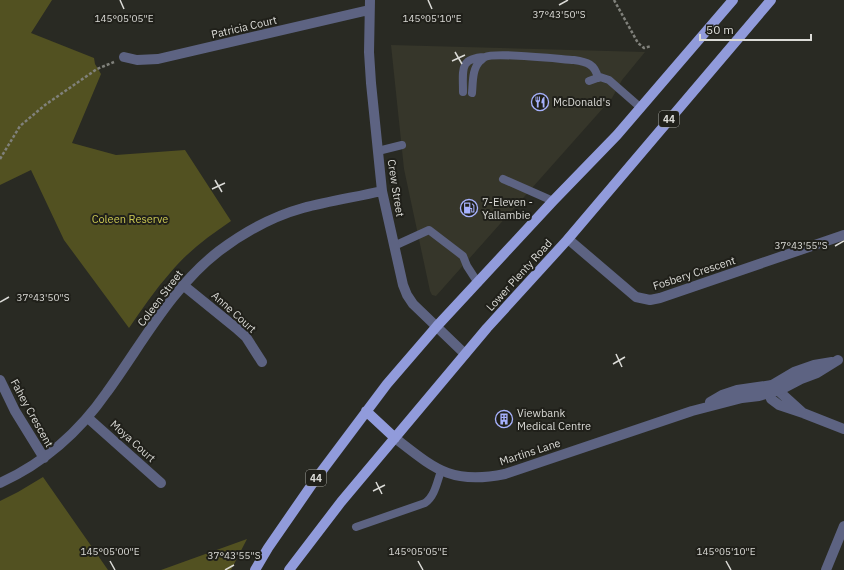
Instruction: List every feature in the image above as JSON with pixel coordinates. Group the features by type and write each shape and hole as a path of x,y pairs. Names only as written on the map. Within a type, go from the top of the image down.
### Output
{"main road":[{"name":"44","path":"255,570 268,548 315,480 386,384 437,326 617,135 734,0"},
{"name":"Lower Plenty Road","path":"288,570 341,502 487,328 568,239 771,0"},
{"path":"366,411 395,438"}],"street":[{"name":"Patricia Court","path":"124,57 146,60 158,59 370,5"},
{"name":"Crew Street","path":"370,5 369,52 382,191 403,285 407,295 420,311 465,354"},
{"name":"Coleen Street","path":"0,483 44,458 69,437 88,418 107,394 183,285 198,269 220,251 237,239 281,216 301,208 382,191"},
{"name":"Fosbery Crescent","path":"568,239 636,297 650,300 660,298 844,235"},
{"name":"Anne Court","path":"183,285 246,337 262,362"},
{"name":"Martins Lane","path":"395,438 441,471 456,476 472,478 489,477 505,474 692,411 774,390 817,373 841,360"},
{"name":"Fahey Crescent","path":"0,380 15,411 44,458"},
{"path":"774,390 803,413 844,429"},
{"name":"Moya Court","path":"88,418 162,483"},
{"path":"826,570 844,526"}],"lane":[{"path":"463,92 463,73 468,60 474,57 499,56 586,62 592,65 597,72 598,78"},
{"path":"472,93 476,67 486,57"},
{"path":"589,81 598,78 609,80 641,108"},
{"path":"378,151 402,145"},
{"path":"503,179 553,202"},
{"path":"394,246 429,230 463,256 467,266 478,283"},
{"path":"356,527 430,500 441,471"}],"path":[{"path":"614,0 638,43 644,48 651,46"},
{"path":"0,160 20,126 45,105 97,69 124,57"}],"shaded area":[{"path":"391,45 645,52 622,80 612,98 436,296 432,295 430,291 404,169"}],"green space":[{"name":"Coleen Reserve","path":"0,0 52,0 31,33 94,58 95,64 101,74 72,143 116,155 185,150 231,221 199,245 177,265 164,279 129,328 64,240 31,170 0,185"},
{"path":"43,477 108,570 0,570 0,501"},
{"path":"247,539 231,570 161,570"}],"place":[{"name":"McDonald's","path":"540,102"},
{"name":"7-Eleven - Yallambie","path":"469,208"},
{"name":"Viewbank Medical Centre","path":"504,419"}]}
